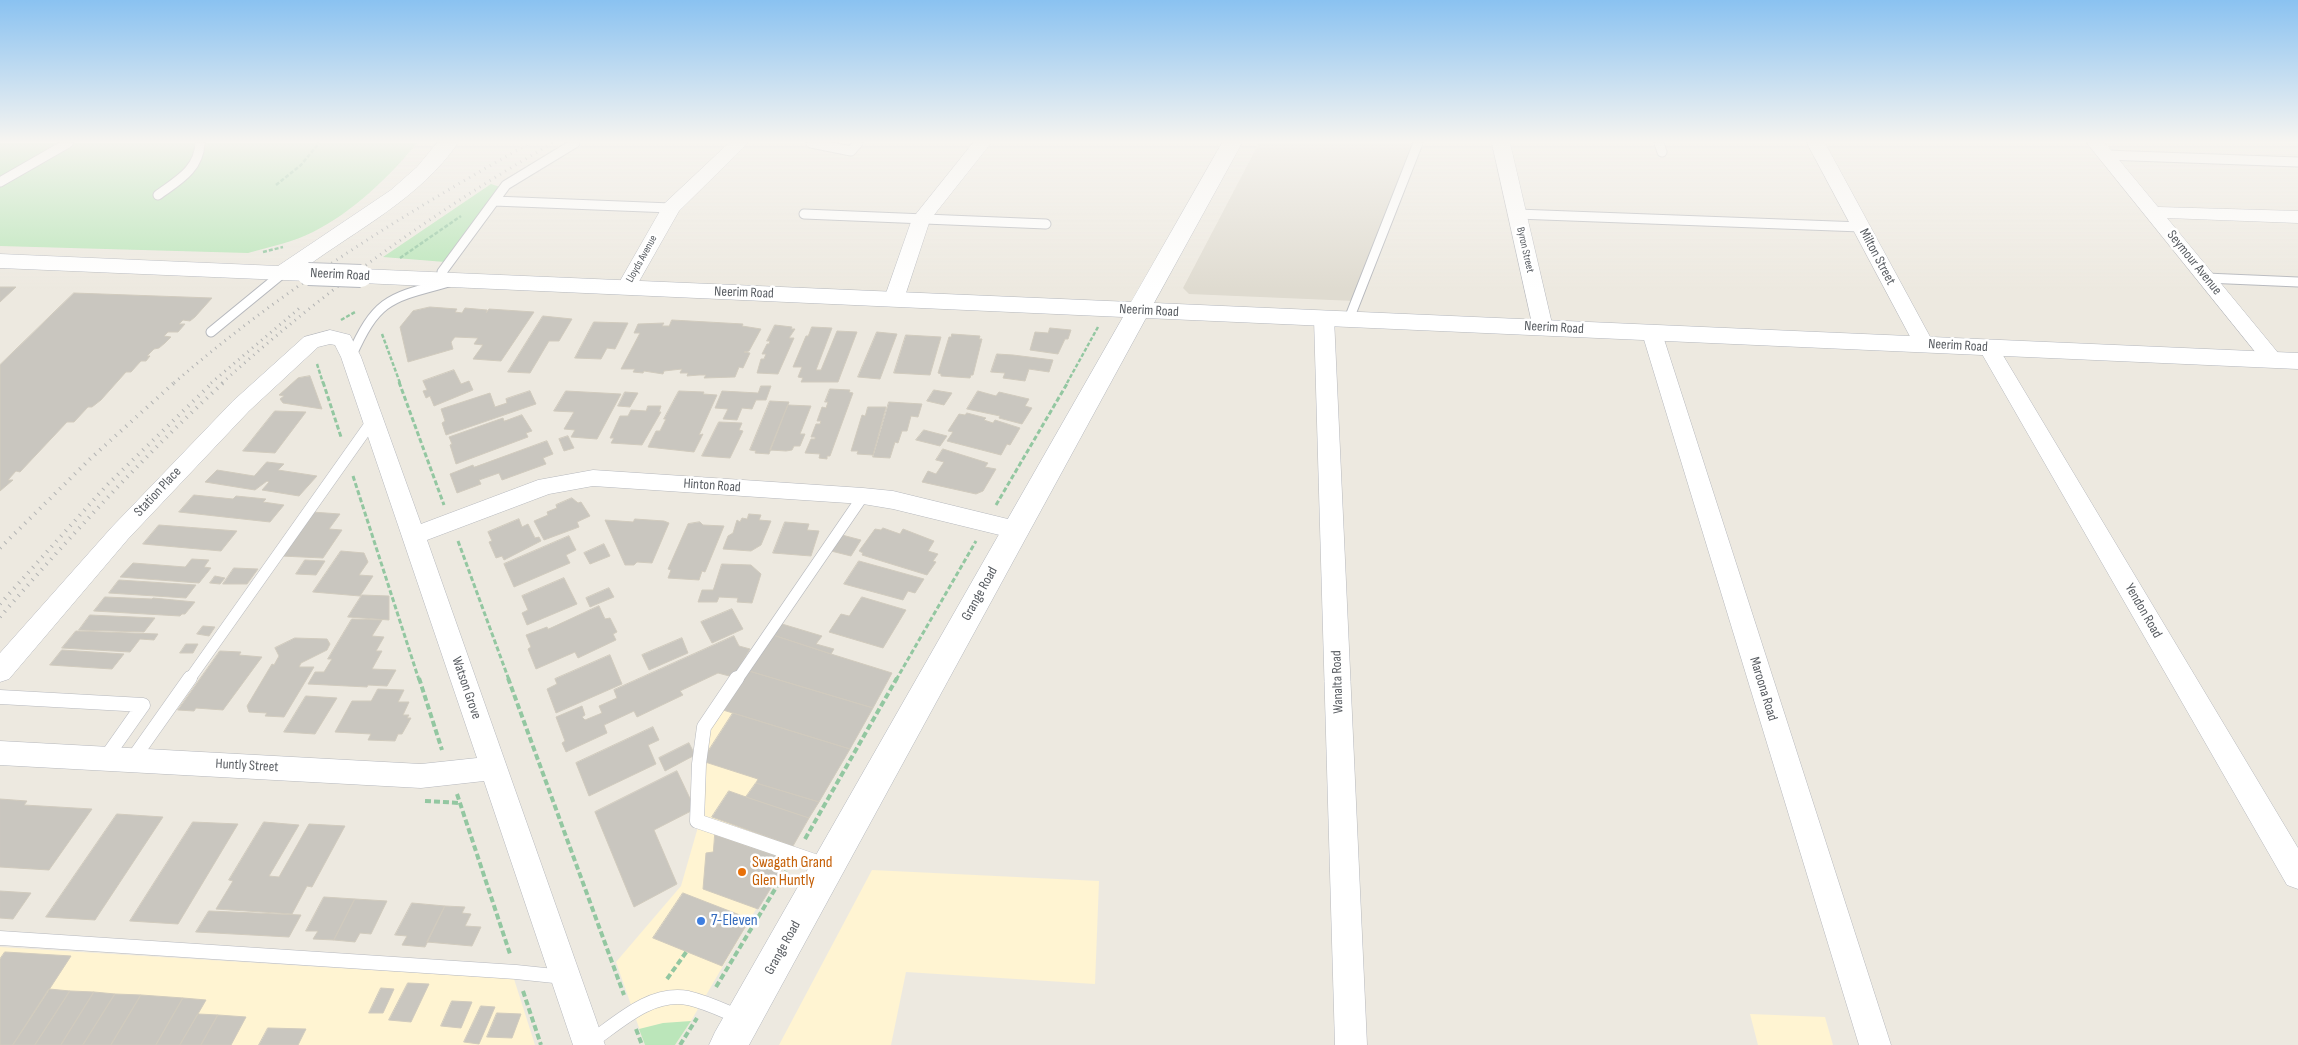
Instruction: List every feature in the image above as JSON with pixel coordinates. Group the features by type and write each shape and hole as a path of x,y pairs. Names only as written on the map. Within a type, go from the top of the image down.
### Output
{"main road":[{"path":"284,273 334,236 401,192"},
{"name":"Grange Road","path":"728,1045 1205,192"},
{"name":"Neerim Road","path":"0,261 361,276 450,276 626,288 2298,361"}],"street":[{"name":"Lloyds Avenue","path":"626,288 671,208 688,192"},
{"path":"894,299 921,219 943,192"},
{"name":"Byron Street","path":"1512,192 1543,328"},
{"name":"Milton Street","path":"1842,192 1924,344"},
{"name":"Seymour Avenue","path":"2136,192 2272,359"},
{"path":"2152,212 2298,218"},
{"name":"Wanalta Road","path":"1337,319 1351,1045"},
{"name":"Maroona Road","path":"1652,333 1875,1045"},
{"name":"Station Place","path":"0,671 120,533 215,432 304,348 319,338 344,347"},
{"name":"Watson Grove","path":"344,347 373,420 494,768 564,977 589,1044"},
{"name":"Yendon Road","path":"1988,347 2298,875"},
{"name":"Hinton Road","path":"413,536 546,486 593,478 863,496 894,500 1016,530"},
{"name":"Huntly Street","path":"0,753 421,776 494,768"}],"lane":[{"path":"344,347 388,303 450,276 501,192"},
{"path":"1337,319 1369,264 1398,192"},
{"path":"494,201 671,208"},
{"path":"804,214 1046,224"},
{"path":"1517,214 1861,227"},
{"path":"211,332 284,273"},
{"path":"2206,278 2298,282"},
{"path":"132,760 373,420"},
{"path":"829,866 697,821 698,764 704,727 863,496"},
{"path":"0,697 143,705 105,759"},
{"path":"0,938 516,972 564,977"},
{"path":"589,1044 649,1003 665,998 680,997 706,1004 743,1018"}],"path":[{"path":"396,262 466,213"},
{"path":"986,523 1098,330 1098,325 1109,309"},
{"path":"381,326 381,331 642,1045"},
{"path":"316,362 450,774 541,1045"},
{"path":"680,1045 796,855 976,540 967,538"}],"shaded area":[{"path":"1233,192 1396,192 1355,301 1189,294 1183,288"},
{"path":"749,671 873,708 691,1021 675,1045 645,1045 616,962 681,886 698,827 704,727"},
{"path":"872,870 1099,881 1095,984 906,972 891,1045 779,1045"},
{"path":"0,947 514,979 535,1045 0,1045"},
{"path":"1750,1014 1825,1017 1833,1045 1758,1045"}],"green space":[{"path":"0,192 370,192 328,224 313,232 298,239 248,253 0,246"},
{"path":"480,192 497,192 445,262 383,257"},
{"path":"691,1021 675,1045 645,1045 639,1029 663,1023"}],"building":[{"path":"0,287 16,287 0,302"},
{"path":"74,293 212,298 190,321 183,320 179,324 185,324 178,332 168,332 164,336 171,337 159,348 154,349 147,356 150,356 146,361 141,361 131,372 126,372 101,400 92,407 88,407 74,422 67,422 20,472 16,471 8,480 13,480 0,491 0,365"},
{"path":"430,307 457,309 455,312 462,313 465,308 487,310 486,313 489,309 534,312 501,361 473,359 483,345 474,344 478,338 455,337 451,342 453,349 408,362 400,327 413,311"},
{"path":"543,316 572,319 559,341 549,341 530,373 508,372"},
{"path":"672,320 743,324 742,326 761,329 749,351 744,352 750,353 743,368 739,367 735,377 704,378 706,375 687,376 688,373 680,373 682,369 664,371 663,374 644,371 643,373 633,372 635,369 621,369 640,333 634,333 638,324 664,323 662,326 669,326"},
{"path":"594,322 628,323 615,349 607,348 601,359 575,358"},
{"path":"775,325 795,329 789,338 794,338 778,374 757,373 761,359 764,359 766,354 762,354 767,344 769,344 770,341 767,341"},
{"path":"812,327 832,328 816,370 821,370 837,331 857,332 838,382 801,382 803,378 798,377 802,367 793,367 806,336 808,336"},
{"path":"1050,328 1071,330 1068,339 1065,339 1058,354 1030,350 1035,332 1048,333"},
{"path":"877,332 897,334 880,379 858,377"},
{"path":"952,334 980,336 979,339 982,339 973,375 970,378 941,376 938,373 949,337"},
{"path":"906,335 941,337 930,375 894,373"},
{"path":"997,354 1053,360 1049,372 1029,369 1025,381 1003,378 1005,373 991,372"},
{"path":"454,370 461,384 469,381 473,390 434,406 430,396 426,398 423,391 427,390 423,381"},
{"path":"310,376 322,409 283,403 280,399 284,396 279,395 298,378"},
{"path":"761,386 771,386 766,400 756,400 752,409 742,408 737,420 723,419 728,409 715,408 722,391 758,393"},
{"path":"830,389 850,390 849,392 853,393 830,456 827,456 827,459 819,458 820,454 805,453 811,439 815,439 815,437 811,437 816,424 820,424 821,421 817,421 822,407 826,408 828,402 825,402"},
{"path":"934,390 952,393 944,405 927,401"},
{"path":"530,391 536,404 446,435 442,423 445,421 441,409 490,393 495,407 507,403 506,399"},
{"path":"566,391 621,394 597,439 571,437 575,430 564,429 574,412 554,411"},
{"path":"679,391 704,392 703,394 717,395 699,435 703,434 694,452 648,447 656,431 660,431 666,419 664,419"},
{"path":"978,391 996,396 999,392 1029,399 1025,406 1032,408 1022,424 999,418 1000,416 967,409"},
{"path":"625,392 638,393 630,407 618,406"},
{"path":"770,401 789,402 769,454 755,453 756,451 750,450"},
{"path":"889,402 922,404 918,417 911,416 907,431 902,431 898,443 895,442 890,458 873,457"},
{"path":"788,405 811,406 800,434 805,434 800,446 794,446 792,450 770,450"},
{"path":"648,406 661,406 659,412 661,412 642,445 611,443 614,438 610,438 620,416 628,416 631,410 646,411"},
{"path":"868,407 886,407 873,455 857,454 858,451 851,451 862,415 865,416"},
{"path":"275,411 306,412 275,453 243,451"},
{"path":"967,413 986,418 984,420 993,423 995,420 1020,428 1010,445 1007,444 1001,455 947,441 953,432 948,431 959,414 965,415"},
{"path":"522,415 532,431 526,433 528,437 456,464 449,437 503,418 504,421"},
{"path":"719,422 742,423 739,430 743,431 730,458 702,456"},
{"path":"924,430 947,436 940,446 916,440"},
{"path":"568,436 574,448 564,451 559,439"},
{"path":"547,441 553,454 543,458 546,464 502,480 499,473 479,480 481,484 457,493 450,474"},
{"path":"943,449 988,463 985,467 996,469 983,491 976,494 922,482 928,471 936,474 944,462 936,460"},
{"path":"267,462 284,464 278,470 317,476 299,496 262,490 269,482 267,481 255,490 205,482 217,470 254,476"},
{"path":"194,495 233,499 236,496 266,499 263,502 284,505 270,522 179,512"},
{"path":"572,498 578,503 581,502 590,516 577,522 579,527 544,540 534,521 548,515 547,512 557,508 556,505"},
{"path":"312,512 340,514 329,529 342,530 323,558 281,556"},
{"path":"749,514 761,515 759,520 771,521 761,545 751,551 723,549 728,536 733,533 737,520 740,522 742,518 747,519"},
{"path":"519,519 522,527 528,524 535,538 539,537 541,541 504,560 502,556 496,558 489,542 492,541 488,532"},
{"path":"635,519 669,523 652,563 637,562 634,565 625,565 605,520 633,522"},
{"path":"700,522 703,525 724,526 705,572 702,571 699,580 668,578 671,570 668,569 688,524"},
{"path":"785,522 809,524 807,530 819,531 811,556 773,553"},
{"path":"159,525 237,531 221,551 143,544"},
{"path":"883,528 900,534 903,529 934,541 928,551 938,554 933,561 936,562 927,575 862,555 863,553 859,551 875,529 881,530"},
{"path":"842,535 861,540 851,556 831,551"},
{"path":"569,536 576,550 566,555 570,563 514,587 504,564"},
{"path":"604,544 610,556 590,564 584,553"},
{"path":"341,551 364,553 368,562 359,575 373,576 360,596 313,592"},
{"path":"192,559 209,560 204,567 211,568 199,583 120,577 133,563 185,567"},
{"path":"305,560 325,561 316,575 296,574"},
{"path":"859,561 924,579 915,593 908,591 903,600 844,584"},
{"path":"722,564 751,565 761,574 752,603 737,602 738,598 719,597 717,602 698,602 702,590 713,590"},
{"path":"234,568 258,569 247,584 223,584"},
{"path":"215,576 225,578 220,584 210,583"},
{"path":"564,578 577,604 527,625 522,613 528,610 522,596"},
{"path":"119,580 196,585 186,598 109,593"},
{"path":"609,588 614,597 590,607 586,598"},
{"path":"362,595 389,596 389,620 348,617"},
{"path":"105,597 153,598 195,602 185,614 180,616 94,611"},
{"path":"862,597 906,610 883,648 829,632 841,614 849,616"},
{"path":"599,606 605,619 610,618 617,632 613,634 616,640 578,658 575,652 536,669 528,649 531,647 526,635 547,627 548,629"},
{"path":"732,609 743,629 712,643 701,622"},
{"path":"90,615 155,618 144,632 79,630"},
{"path":"352,619 382,620 372,636 384,637 376,651 382,651 372,669 396,670 387,686 368,685 367,687 308,684 315,672 324,672 332,659 328,659"},
{"path":"782,624 822,636 816,644 834,649 831,654 773,635"},
{"path":"203,626 215,627 209,636 197,634"},
{"path":"76,631 158,634 154,640 140,639 130,652 62,648"},
{"path":"773,635 892,673 873,708 749,671"},
{"path":"734,636 739,646 750,649 733,677 718,673 680,691 683,695 637,717 634,711 604,725 607,733 566,752 562,743 565,741 556,717 582,706 585,715 582,717 585,720 602,713 599,706 617,698 614,690"},
{"path":"295,638 327,639 330,644 327,650 301,663 299,667 314,667 284,717 265,716 267,713 249,712 247,706 272,664 274,665 279,656 275,648"},
{"path":"682,638 688,653 649,670 642,655"},
{"path":"186,644 198,644 193,653 180,653"},
{"path":"62,650 124,654 112,669 50,665"},
{"path":"220,651 241,652 239,655 262,657 223,710 196,708 194,711 178,710"},
{"path":"610,655 622,684 556,713 547,689 557,684 555,679"},
{"path":"749,671 873,708 850,749 723,710"},
{"path":"378,689 404,690 398,702 409,702 403,715 409,715 407,718 411,718 402,734 398,734 395,741 368,740 371,734 335,732 352,701 371,701"},
{"path":"306,696 337,698 315,734 284,732"},
{"path":"733,713 850,749 819,802 756,783 758,779 702,761"},
{"path":"653,727 659,740 648,745 656,764 589,796 576,763"},
{"path":"689,743 695,755 665,771 659,758"},
{"path":"677,771 695,809 654,830 677,884 634,907 595,812"},
{"path":"756,783 819,802 809,818 746,797"},
{"path":"729,791 809,818 793,846 712,817"},
{"path":"0,799 27,801 24,805 92,809 49,870 0,867"},
{"path":"117,814 163,817 95,920 46,917"},
{"path":"193,822 238,824 178,924 130,921"},
{"path":"264,822 299,825 269,876 279,877 309,824 345,826 312,887 307,886 292,914 216,909 233,881 229,880"},
{"path":"715,835 788,860 758,909 703,889 706,853 713,852"},
{"path":"0,891 31,893 13,919 0,918"},
{"path":"683,893 750,919 722,966 653,938"},
{"path":"324,897 355,899 334,940 313,939 318,931 306,931"},
{"path":"355,899 387,901 371,934 360,933 355,942 334,940"},
{"path":"412,903 445,906 425,947 402,945 407,936 395,935"},
{"path":"445,906 465,907 462,913 471,914 465,926 481,927 472,946 427,942"},
{"path":"209,911 301,915 289,937 196,932"},
{"path":"5,952 71,956 13,1045 0,1045 0,959"},
{"path":"408,983 429,984 411,1022 389,1020"},
{"path":"381,988 394,989 383,1013 369,1013"},
{"path":"49,989 70,991 35,1045 13,1045"},
{"path":"70,991 94,992 61,1045 35,1045"},
{"path":"94,992 115,994 83,1045 61,1045"},
{"path":"115,994 141,995 111,1045 83,1045"},
{"path":"141,995 183,998 156,1045 111,1045"},
{"path":"183,998 206,1000 180,1045 156,1045"},
{"path":"452,1001 472,1002 461,1028 441,1026"},
{"path":"481,1006 495,1007 479,1044 464,1042"},
{"path":"497,1013 521,1014 512,1038 487,1037"},
{"path":"198,1014 218,1015 201,1045 180,1045"},
{"path":"218,1015 246,1017 231,1045 201,1045"},
{"path":"268,1028 306,1029 298,1045 259,1045"}],"railway":[{"path":"174,383 215,349 301,284 446,192"},
{"path":"222,383 300,316 340,285 381,254 472,192"},
{"path":"211,383 302,306"},
{"path":"0,548 90,459 175,382"},
{"path":"0,604 107,485 213,382"},
{"path":"0,617 109,496 165,438 224,382"}],"place":[{"name":"Swagath Grand Glen Huntly","path":"742,872"},
{"name":"7-Eleven","path":"701,921"}]}
